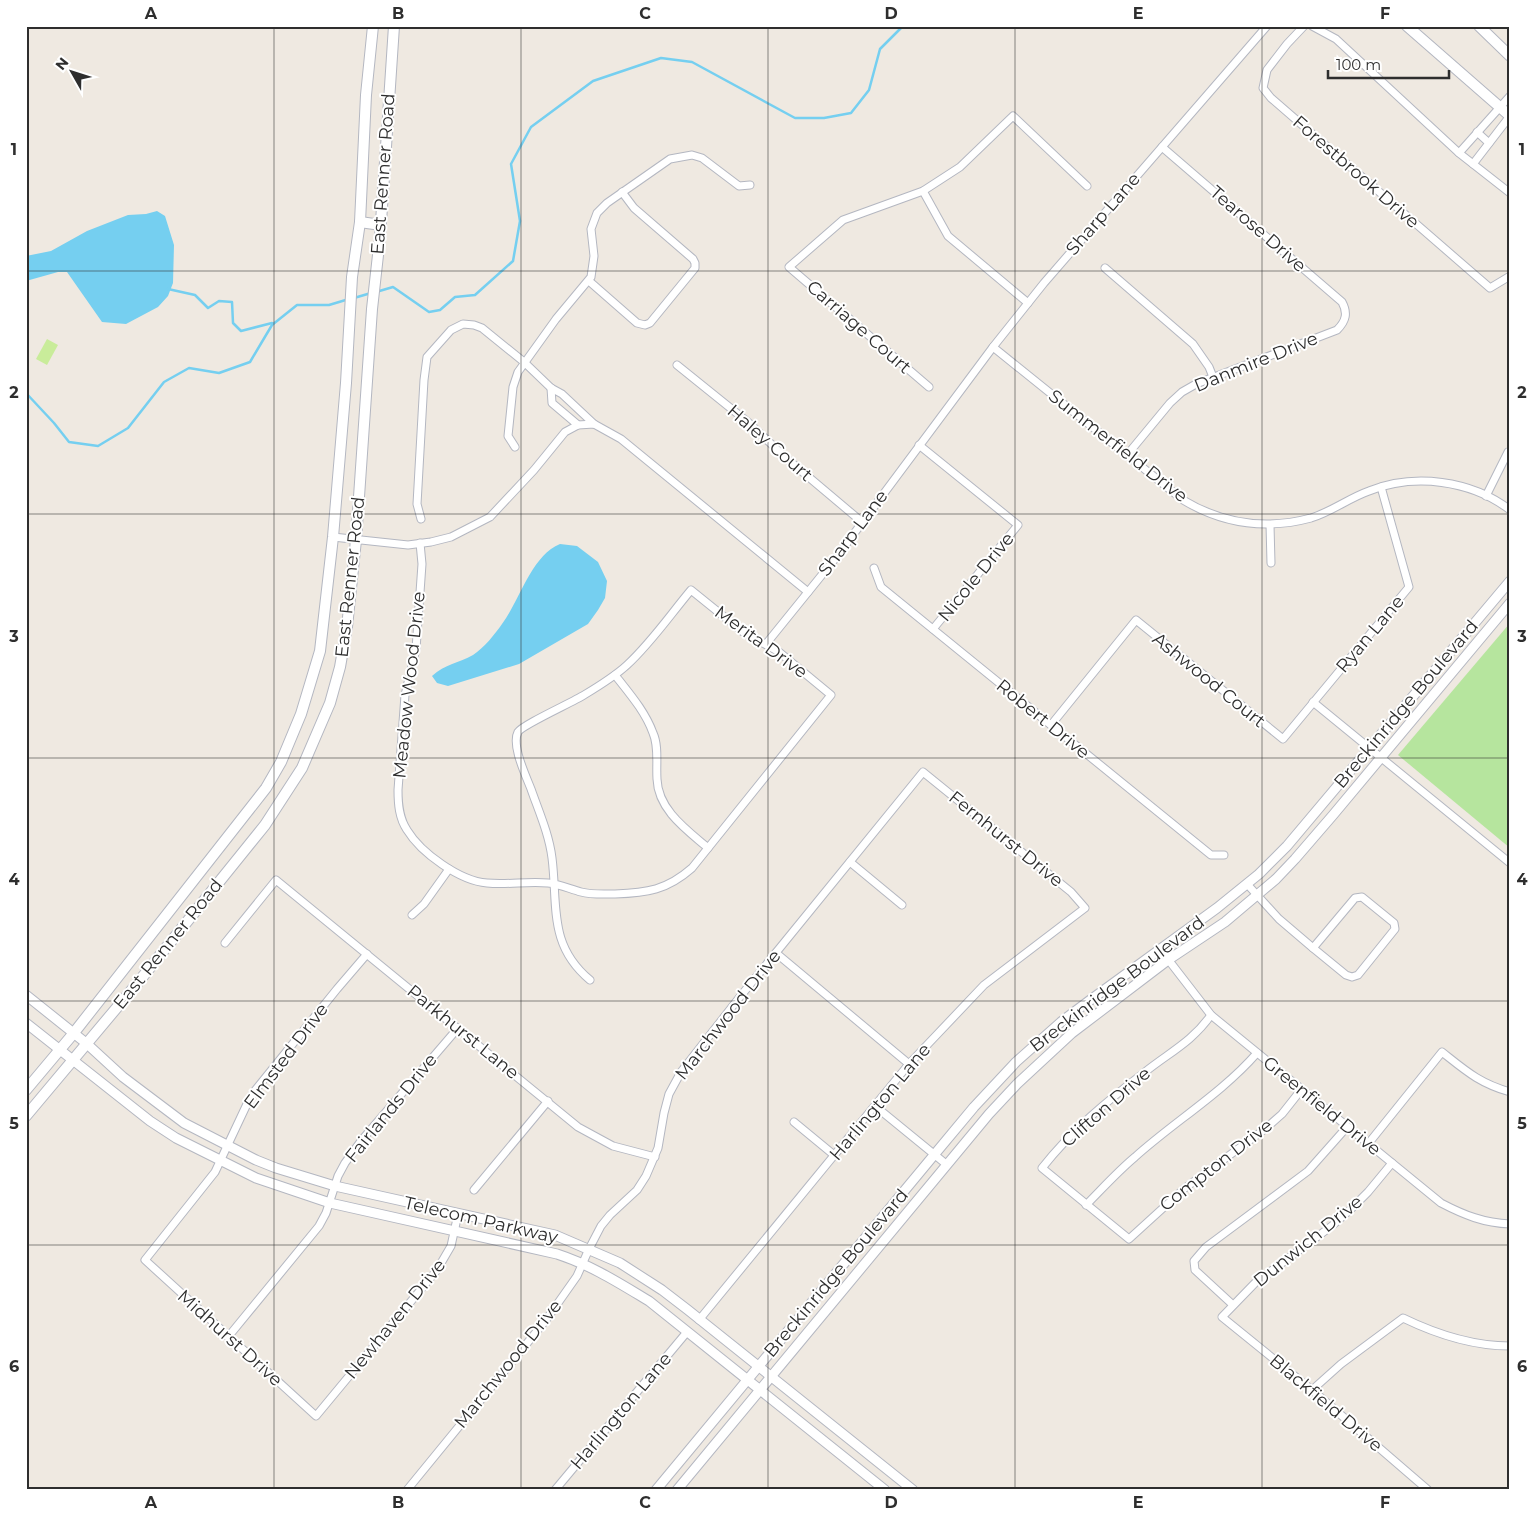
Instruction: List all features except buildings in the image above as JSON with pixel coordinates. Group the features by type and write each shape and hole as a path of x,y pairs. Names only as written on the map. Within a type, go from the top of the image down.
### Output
{"main road":[{"name":"East Renner Road","path":"26,1090 73,1034 250,810 266,788 281,762 302,714 320,651 333,537 352,278 360,222 366,95 373,26"},
{"name":"East Renner Road","path":"26,1116 265,826 302,768 330,703 340,667 347,627 356,540 372,309 381,225 394,26"},
{"path":"1407,26 1510,116"},
{"path":"1479,26 1510,56"},
{"path":"360,222 381,225"}],"street":[{"name":"Sharp Lane","path":"421,519 417,504 427,358 451,330 463,324 474,325 482,328 524,362 551,388 562,394 594,424 621,440 808,592 1028,303 1268,26"},
{"name":"Forestbrook Drive","path":"1304,26 1267,70 1264,88 1271,98 1490,288 1510,276"},
{"path":"1312,26 1336,39 1459,153 1510,193"},
{"path":"1459,153 1510,96"},
{"path":"1028,303 948,236 923,191 960,167 1013,116 1087,186"},
{"path":"1473,164 1510,116"},
{"path":"1477,132 1489,143"},
{"name":"Tearose Drive","path":"1162,147 1342,302 1346,309 1346,316"},
{"path":"515,448 508,436 513,387 518,372 556,319 589,281 594,264 590,234 594,218 602,207 670,159 692,155 702,158 738,186 750,185"},
{"name":"Carriage Court","path":"923,191 843,220 789,267 928,387"},
{"path":"589,281 637,323 645,325 650,323 694,272 695,265 693,259 634,208 622,192"},
{"path":"1105,268 1194,344 1209,367 1213,377"},
{"name":"Danmire Drive","path":"1127,455 1170,403 1182,392 1213,377 1337,330 1343,324 1346,316"},
{"name":"Summerfield Drive","path":"993,347 1184,500 1194,507 1230,521 1270,525 1314,517 1381,486 1425,481 1464,487 1486,496 1510,510"},
{"name":"Haley Court","path":"677,365 749,423 786,458 862,522"},
{"path":"551,388 552,404 578,425"},
{"path":"333,537 408,544 431,542 452,537 490,516 534,470 565,432 578,425 594,424"},
{"name":"Nicole Drive","path":"919,445 1018,525 933,630"},
{"path":"1486,496 1508,452"},
{"name":"Ryan Lane","path":"1283,739 1409,587 1381,486"},
{"path":"1270,525 1271,563"},
{"name":"Meadow Wood Drive","path":"420,543 422,564 416,649 405,695 398,805 401,818 414,841 449,869 469,879 486,883 538,882 554,884 592,894 639,893 656,890 683,876 692,868 831,695"},
{"name":"Robert Drive","path":"874,568 882,587 933,630 1211,855 1224,855"},
{"name":"Breckinridge Boulevard","path":"656,1490 934,1155 1016,1062 1061,1022 1247,884 1286,846 1510,580"},
{"name":"Merita Drive","path":"616,675 645,646 691,590 743,632 779,652 831,695"},
{"path":"766,644 808,592"},
{"name":"Breckinridge Boulevard","path":"677,1490 988,1114 1072,1033 1168,960 1225,922 1295,859 1510,602"},
{"name":"Ashwood Court","path":"1051,725 1136,620 1283,739"},
{"path":"590,980 573,963 559,936 556,921 552,857 546,832 520,759 516,739 522,727 577,700 616,675 642,709 654,735 657,782 669,811 679,824 708,848"},
{"path":"1313,702 1379,758 1510,863"},
{"name":"Marchwood Drive","path":"407,1490 546,1320 569,1289 588,1249 605,1220 637,1190 655,1157 669,1094 676,1080 698,1050 923,772"},
{"name":"Fernhurst Drive","path":"923,772 1071,892 1086,908"},
{"path":"850,862 902,905"},
{"path":"412,915 424,904 449,869"},
{"name":"Parkhurst Lane","path":"225,943 276,880 578,1127 598,1139 635,1153 655,1157"},
{"path":"1247,884 1279,919 1313,948 1346,975 1352,977 1358,975 1393,934 1395,929 1394,923 1366,899 1362,897 1356,898 1313,948"},
{"name":"Harlington Lane","path":"699,1320 909,1064 984,985 1086,908"},
{"name":"Greenfield Drive","path":"1160,949 1211,1015 1442,1203 1461,1214 1494,1223 1510,1224"},
{"path":"776,953 909,1064"},
{"name":"Elmsted Drive","path":"145,1260 215,1172 246,1104 253,1093 367,954"},
{"name":"Telecom Parkway","path":"26,995 123,1077 184,1123 276,1168 335,1186 555,1236 620,1263 675,1300 913,1490"},
{"name":"Clifton Drive","path":"1129,1239 1042,1168 1066,1139 1092,1114 1148,1069 1189,1040 1200,1030 1211,1015"},
{"name":"Telecom Parkway","path":"26,1022 150,1121 176,1138 256,1178 330,1203 557,1254 582,1263 608,1276 648,1301 885,1490"},
{"name":"Fairlands Drive","path":"228,1337 319,1226 330,1203 338,1176 361,1141 458,1028"},
{"path":"1368,1144 1442,1052 1476,1079 1490,1086 1510,1092"},
{"path":"1086,1205 1135,1156 1227,1084 1257,1053"},
{"name":"Compton Drive","path":"1129,1239 1185,1188 1265,1129 1282,1114 1301,1090"},
{"path":"474,1190 548,1101"},
{"path":"874,1106 946,1164"},
{"path":"794,1122 834,1155"},
{"path":"1232,1305 1195,1270 1194,1261 1206,1247 1308,1171 1347,1127"},
{"name":"Dunwich Drive","path":"1222,1317 1255,1283 1333,1225 1352,1208 1392,1163"},
{"name":"Newhaven Drive","path":"316,1416 437,1270 451,1246 458,1214"},
{"name":"Midhurst Drive","path":"145,1260 316,1416"},
{"name":"Blackfield Drive","path":"1222,1317 1312,1390 1428,1490"},
{"path":"1312,1390 1341,1364 1403,1318 1450,1337 1486,1344 1510,1346"},
{"name":"Harlington Lane","path":"555,1490 687,1332"}],"green space":[{"path":"47,339 58,345 47,365 36,359"},
{"path":"1510,623 1510,848 1398,755"}],"water":[{"path":"157,211 165,216 174,245 173,283 168,296 158,307 126,324 102,322 67,272 58,272 26,281 26,256 51,251 87,231 128,215"},
{"path":"560,544 577,546 598,562 607,581 605,598 588,624 519,664 448,686 437,683 432,676 447,666 473,655 489,641 508,614 541,558"}],"waterway":[{"path":"376,292 393,287 429,312 440,310 455,297 475,295 513,261 520,221 511,164 531,127 593,81 661,58 692,62 795,118 824,118 851,113 869,90 880,49 903,26"},
{"path":"168,289 195,295 208,308 219,301 232,302 233,323 241,331 272,323"},
{"path":"354,298 371,293"},
{"path":"26,393 69,442 98,446 128,428 164,382 189,368 219,373 250,362 272,325 297,305 329,305 349,299"}]}
